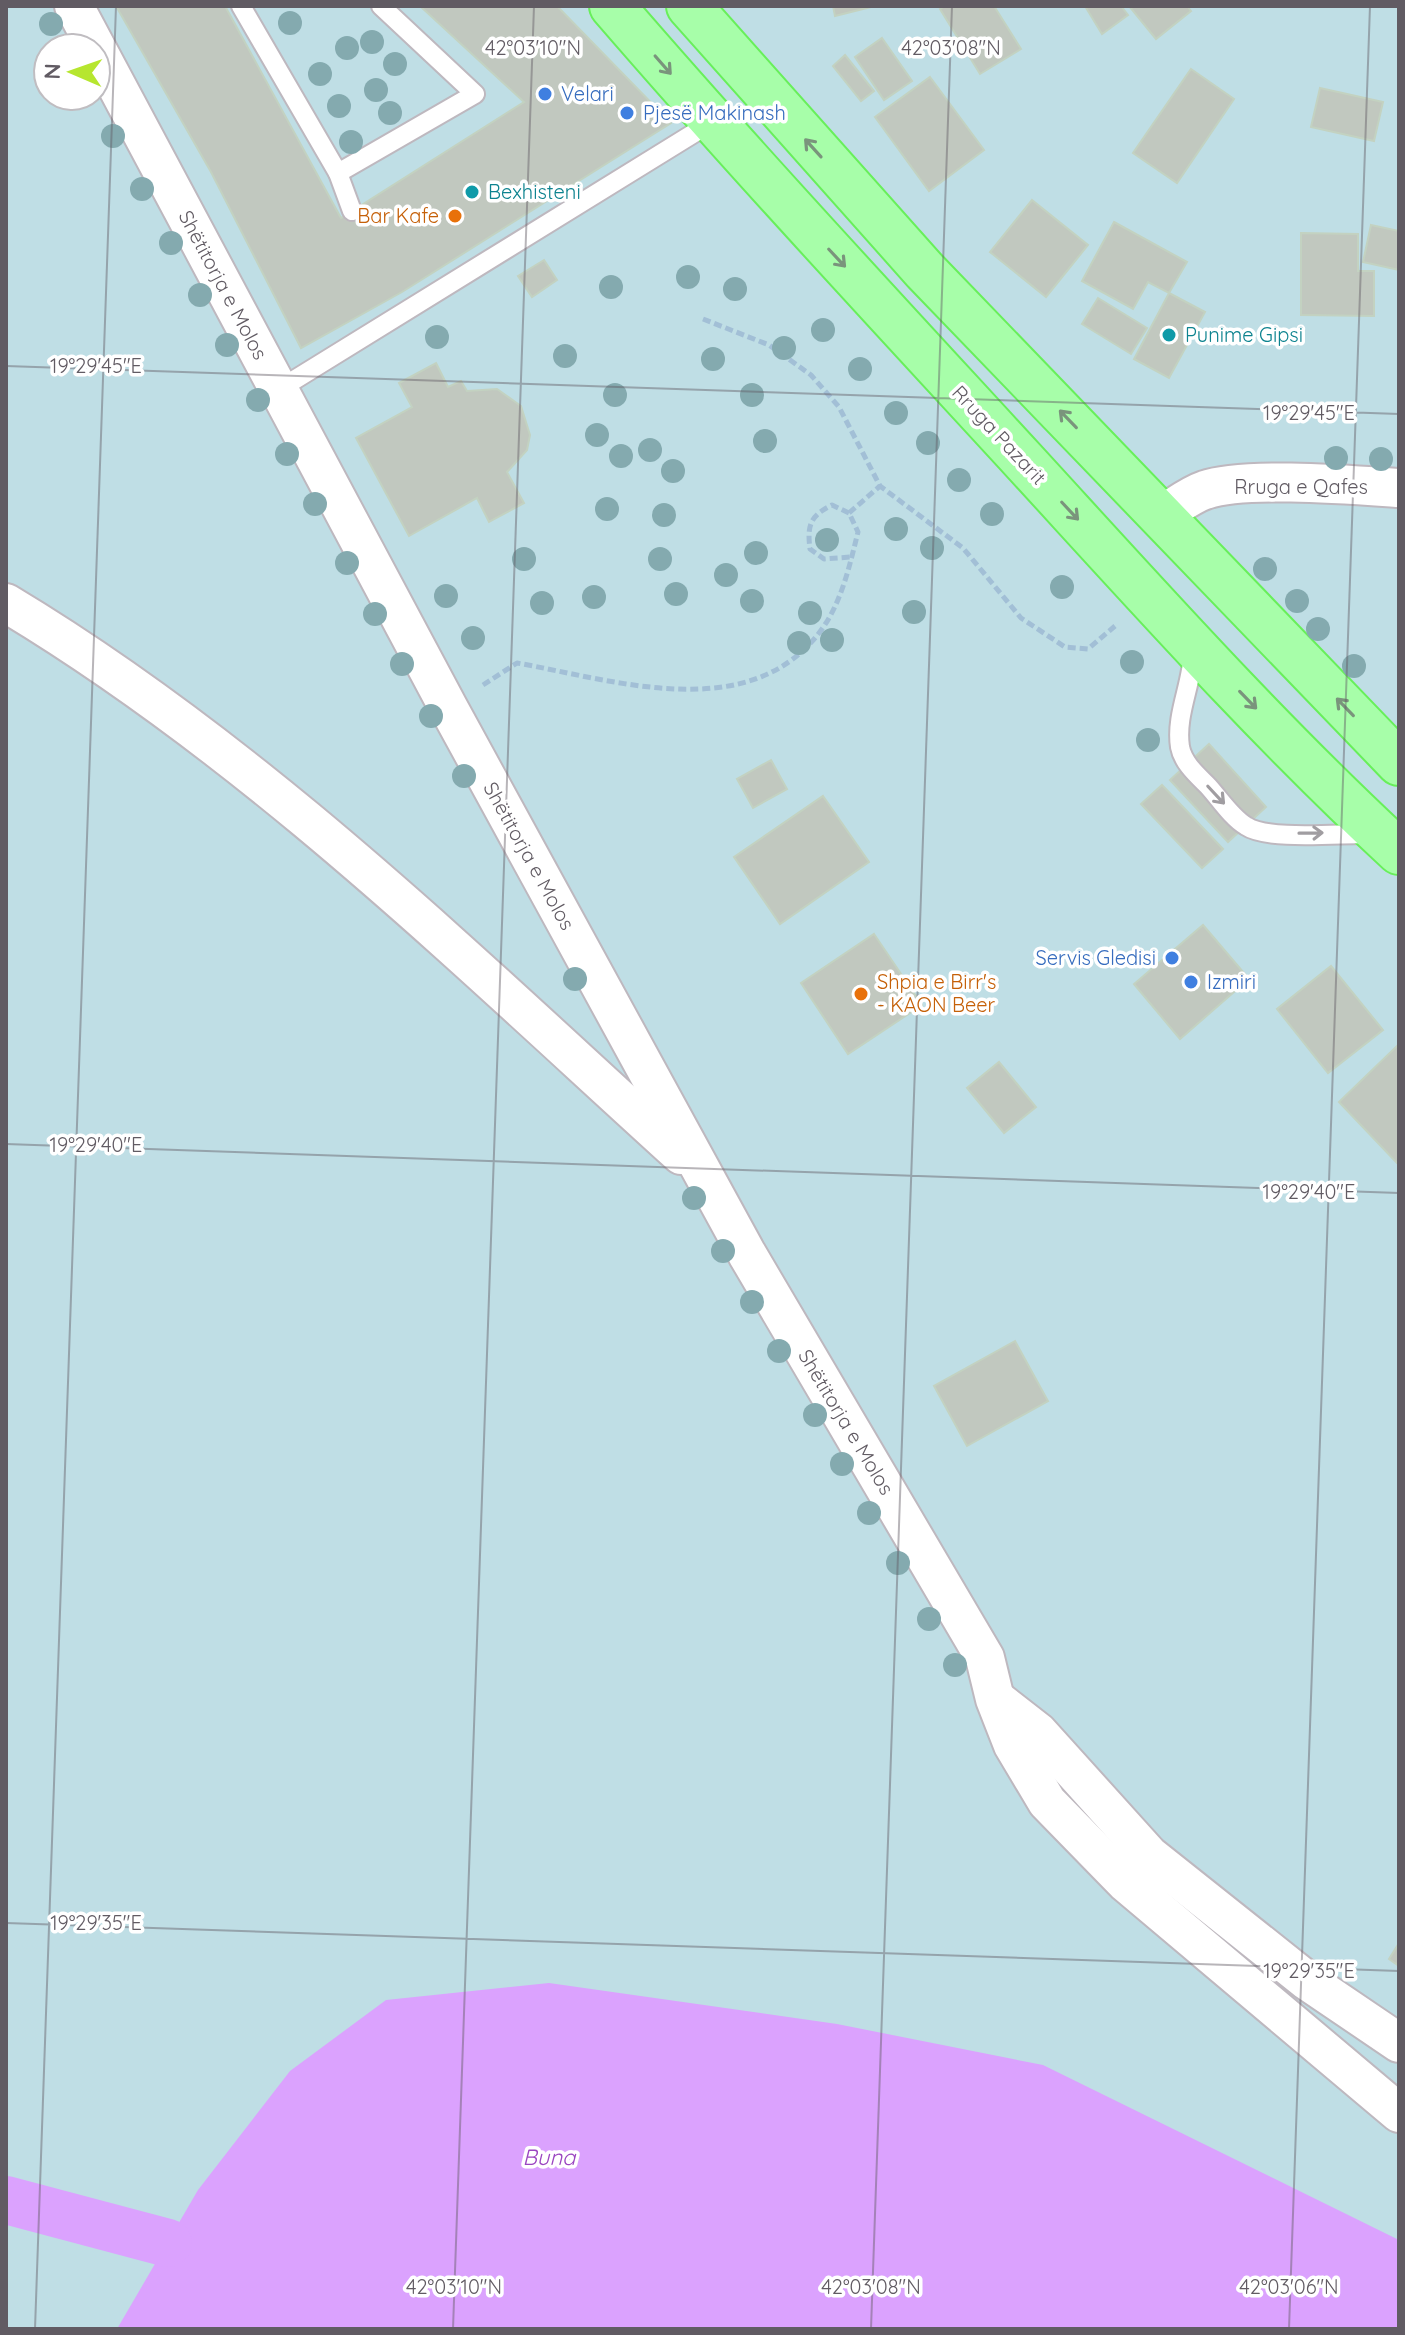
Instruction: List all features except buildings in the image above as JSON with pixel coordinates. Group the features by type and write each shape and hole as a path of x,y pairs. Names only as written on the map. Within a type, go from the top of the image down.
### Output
{"main road":[{"name":"Rruga Pazarit","path":"612,6 712,122 1193,643 1389,843"},
{"path":"689,6 925,271 1399,763"}],"street":[{"name":"Shëtitorja e Molos","path":"74,6 448,707 704,1175 985,1658 995,1699 1013,1745 1047,1802 1126,1883 1399,2113"},
{"name":"Rruga e Qafes","path":"1161,515 1205,490 1222,487 1254,484 1399,488"},
{"path":"6,603 65,639 281,795 704,1175"},
{"path":"995,1699 1038,1732 1149,1855 1306,1980 1399,2043"}],"lane":[{"path":"241,6 338,173 352,211"},
{"path":"338,173 475,94 381,6"},
{"path":"278,390 712,122"},
{"path":"390,298 394,318"},
{"path":"1193,643 1193,667 1181,715 1180,750 1187,764 1245,826 1285,836 1313,832 1389,843"}],"path":[{"path":"703,319 769,345 811,375 839,407 880,486 963,548 1021,618 1065,647 1088,649 1120,623"},
{"path":"849,513 880,486"},
{"path":"448,707 517,663 597,680 687,688 729,689 760,679 798,656 823,628 842,588 851,557 858,532 849,513 832,505 815,513 807,528 810,549 824,559 851,557"}],"shaded area":[{"path":"6,6 1399,6 1399,2329 6,2329"}],"water":[{"name":"Buna","path":"549,1983 837,2024 1043,2065 1399,2240 1399,2329 117,2329 198,2190 290,2071 386,2000"}],"waterway":[{"path":"6,2200 168,2243"}],"place":[{"name":"Velari","path":"545,94"},
{"name":"Pjesë Makinash","path":"627,113"},
{"name":"Bexhisteni","path":"472,192"},
{"name":"Bar Kafe","path":"455,216"},
{"name":"Punime Gipsi","path":"1169,335"},
{"name":"Servis Gledisi","path":"1172,958"},
{"name":"Izmiri","path":"1191,982"},
{"name":"Shpia e Birr's - KAON Beer","path":"861,994"}]}
